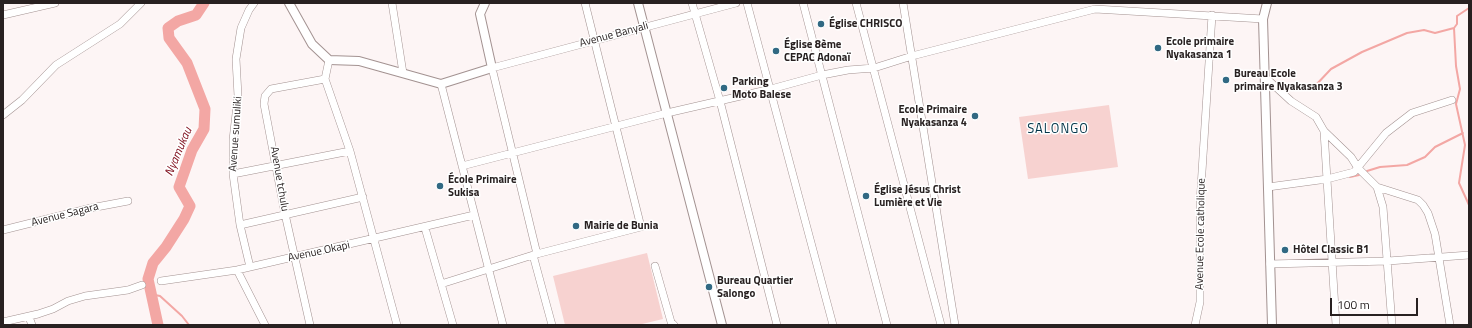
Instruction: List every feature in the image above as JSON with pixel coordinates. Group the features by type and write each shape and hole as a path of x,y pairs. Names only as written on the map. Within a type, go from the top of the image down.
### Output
{"street":[{"path":"3,15 55,3"},
{"path":"3,115 22,100 56,65 120,24 141,3"},
{"name":"Avenue sumuliki","path":"250,267 240,225 233,174 233,140 238,96 236,59 241,28 249,10 254,3"},
{"path":"289,3 312,44 329,60 359,61 403,72 441,84 492,68"},
{"path":"392,3 403,72"},
{"path":"485,3 480,14 552,325"},
{"path":"441,284 535,255 641,227 585,3"},
{"path":"638,3 722,325"},
{"path":"692,3 720,101 777,325"},
{"name":"Avenue Banyali","path":"492,68 644,26 695,15 736,3"},
{"path":"747,3 833,325"},
{"path":"803,3 887,325"},
{"path":"856,3 940,325"},
{"path":"903,3 955,325"},
{"path":"1268,3 1263,19 1272,325"},
{"path":"462,166 615,126 771,89 822,75 848,70 874,68 912,56 1095,9 1263,19"},
{"name":"Avenue Ecole catholique","path":"1195,325 1200,302 1200,203 1212,15"},
{"path":"329,60 325,79 350,151 397,325"},
{"path":"1265,77 1291,101 1316,117 1324,131 1351,157 1358,168 1377,187 1383,207 1388,261 1392,325 1387,325"},
{"name":"Avenue tchulu","path":"310,325 285,214 277,165 264,104 265,96 271,89 290,87 325,79"},
{"path":"441,84 503,325"},
{"path":"1268,187 1327,179 1354,172 1365,156 1386,133 1412,113 1452,100"},
{"path":"1324,131 1336,325"},
{"path":"233,174 350,151"},
{"path":"1377,187 1414,198 1423,205 1435,234 1450,325"},
{"path":"240,225 363,197"},
{"name":"Avenue Sagara","path":"3,230 90,208 128,201"},
{"name":"Avenue Okapi","path":"161,281 237,270 369,241 374,237 425,228 474,215"},
{"path":"425,228 454,325"},
{"path":"1270,264 1388,261 1469,255"},
{"path":"655,266 671,322 674,325"},
{"path":"237,270 265,325"},
{"path":"3,322 30,317 54,309 73,300 128,290 142,285"},
{"path":"30,317 32,325"}],"shaded area":[{"path":"1109,105 1118,167 1028,179 1019,117"},
{"path":"647,253 663,319 638,325 565,325 553,276"}],"waterway":[{"name":"Nyamukau","path":"158,325 148,279 153,263 166,247 184,219 190,206 179,187 192,150 204,129 205,109 187,63 169,38 168,28 178,21 196,15 204,3"},
{"path":"1469,8 1457,16 1457,24 1454,28 1456,66 1460,89 1456,104 1465,145 1459,183 1469,205"},
{"path":"1314,87 1331,69 1362,52 1407,33 1424,30 1435,33 1454,28"},
{"path":"1367,171 1380,167 1407,165 1425,157 1435,147 1463,133"},
{"path":"1350,177 1359,175"},
{"path":"150,294 160,296 182,316 189,325"}],"place":[{"name":"Église CHRISCO","path":"821,24"},
{"name":"Ecole primaire Nyakasanza 1","path":"1158,48"},
{"name":"Église 8ème CEPAC Adonaï","path":"776,51"},
{"name":"Bureau Ecole primaire Nyakasanza 3","path":"1226,80"},
{"name":"Parking Moto Balese","path":"724,88"},
{"name":"Ecole Primaire Nyakasanza 4","path":"975,116"},
{"name":"École Primaire Sukisa","path":"440,186"},
{"name":"Église Jésus Christ Lumière et Vie","path":"866,196"},
{"name":"Mairie de Bunia","path":"576,226"},
{"name":"Hôtel Classic B1","path":"1285,250"},
{"name":"Bureau Quartier Salongo","path":"709,287"}],"district":[{"name":"SALONGO","path":"1058,130"}]}
